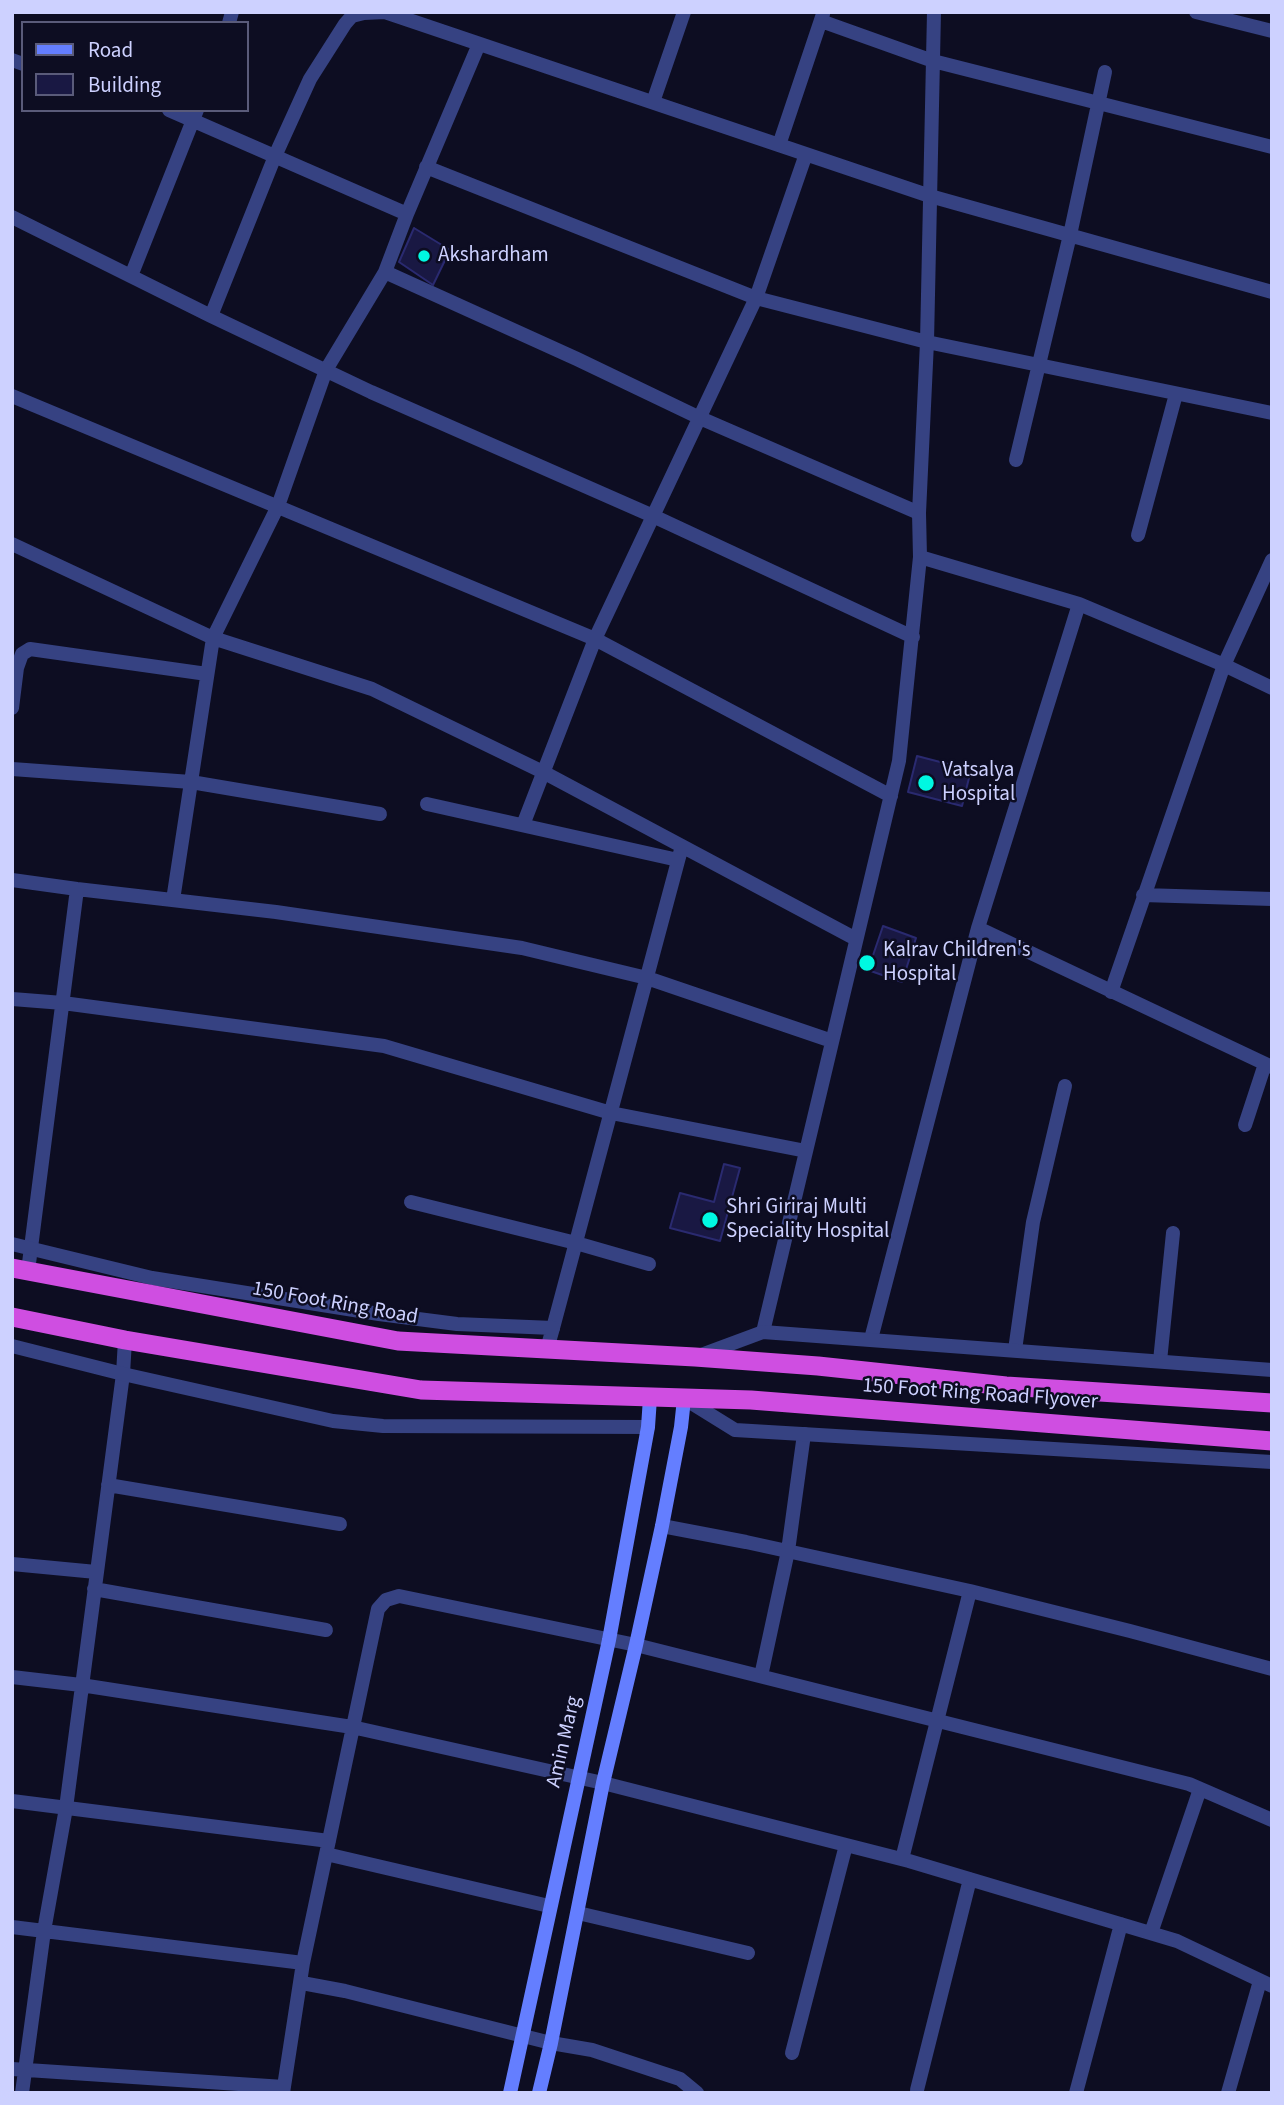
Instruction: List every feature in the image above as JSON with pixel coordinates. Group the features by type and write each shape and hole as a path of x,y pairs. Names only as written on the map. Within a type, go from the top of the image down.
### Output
{"highway":[{"name":"150 Foot Ring Road","path":"20,1270 398,1341 695,1357"},
{"path":"12,1317 124,1340 421,1390 684,1399"},
{"name":"150 Foot Ring Road Flyover","path":"695,1357 818,1366 1006,1386 1272,1403"},
{"name":"150 Foot Ring Road Flyover","path":"684,1399 751,1400 1272,1441"}],"main road":[{"name":"Amin Marg","path":"510,2093 610,1640 648,1427 650,1398"},
{"path":"540,2093 603,1783 662,1527 684,1399"}],"street":[{"path":"211,316 275,156 310,79 352,16 385,12 930,195 1272,292"},
{"path":"653,103 684,12"},
{"path":"763,1332 899,761 920,557 919,513 927,342 934,12"},
{"path":"1196,12 1272,31"},
{"path":"779,145 822,17 933,61 1272,147"},
{"path":"173,901 213,638 278,506 326,370 385,272 426,167 479,44"},
{"path":"1016,460 1070,235 1105,72"},
{"path":"178,112 195,116 275,156 407,214"},
{"path":"131,276 195,116"},
{"path":"523,825 595,639 755,298 806,154"},
{"path":"426,167 755,298 927,342 1272,414"},
{"path":"12,217 326,370 653,516 913,637"},
{"path":"385,272 700,418 919,513"},
{"path":"1138,535 1176,394"},
{"path":"12,396 595,639 891,796"},
{"path":"12,544 213,638 372,689 543,772 680,853 856,939"},
{"path":"920,557 1079,604 1224,664 1272,688"},
{"path":"1111,992 1224,664 1272,560"},
{"path":"871,1339 978,928 1079,604"},
{"path":"12,708 16,668 22,654 30,649 207,674"},
{"path":"12,769 191,782 380,814"},
{"path":"427,804 523,825 680,853"},
{"path":"548,1349 680,853"},
{"path":"12,880 276,912 522,948 647,978 832,1041"},
{"path":"20,1270 31,1248 77,889"},
{"path":"1143,895 1272,899"},
{"path":"978,928 1268,1066 1245,1125"},
{"path":"12,999 63,1003 384,1046 611,1113 806,1151"},
{"path":"1015,1350 1033,1222 1065,1086"},
{"path":"411,1202 649,1264"},
{"path":"1160,1361 1172,1233"},
{"path":"12,1244 152,1278 379,1314 457,1324 553,1328"},
{"path":"695,1357 763,1332 1272,1370"},
{"path":"22,2093 18,2070 66,1808 123,1374 124,1340"},
{"path":"12,1346 332,1421 371,1425 648,1427"},
{"path":"684,1399 735,1430 1272,1462"},
{"path":"761,1676 788,1551 804,1434"},
{"path":"108,1485 340,1524"},
{"path":"662,1527 788,1551 970,1591 1272,1669"},
{"path":"12,1564 96,1572"},
{"path":"94,1589 327,1630"},
{"path":"901,1859 970,1591"},
{"path":"18,2070 143,2086 283,2090 302,1983 303,1963 378,1609 386,1600 399,1596 636,1645 1189,1784 1272,1820"},
{"path":"12,1677 81,1685 352,1727 603,1783 901,1859 1177,1941 1266,1983 1228,2093"},
{"path":"1151,1933 1200,1789"},
{"path":"12,1801 327,1848 550,1906"},
{"path":"792,2053 846,1845"},
{"path":"917,2090 971,1879"},
{"path":"578,1913 748,1953"},
{"path":"1076,2093 1121,1924"},
{"path":"12,1927 303,1963"},
{"path":"302,1983 345,1991 551,2043 592,2050 680,2079 697,2093"}],"building":[{"name":"Akshardham","path":"414,228 450,250 433,285 399,262"},
{"path":"917,756 971,770 962,806 908,792"},
{"path":"883,926 916,938 902,982 868,970"},
{"path":"724,1164 740,1168 720,1241 670,1228 680,1193 714,1202"}],"place":[{"name":"Akshardham","path":"424,256"},
{"name":"Vatsalya Hospital","path":"926,783"},
{"name":"Kalrav Children's Hospital","path":"867,963"},
{"name":"Shri Giriraj Multi Speciality Hospital","path":"710,1220"}]}
